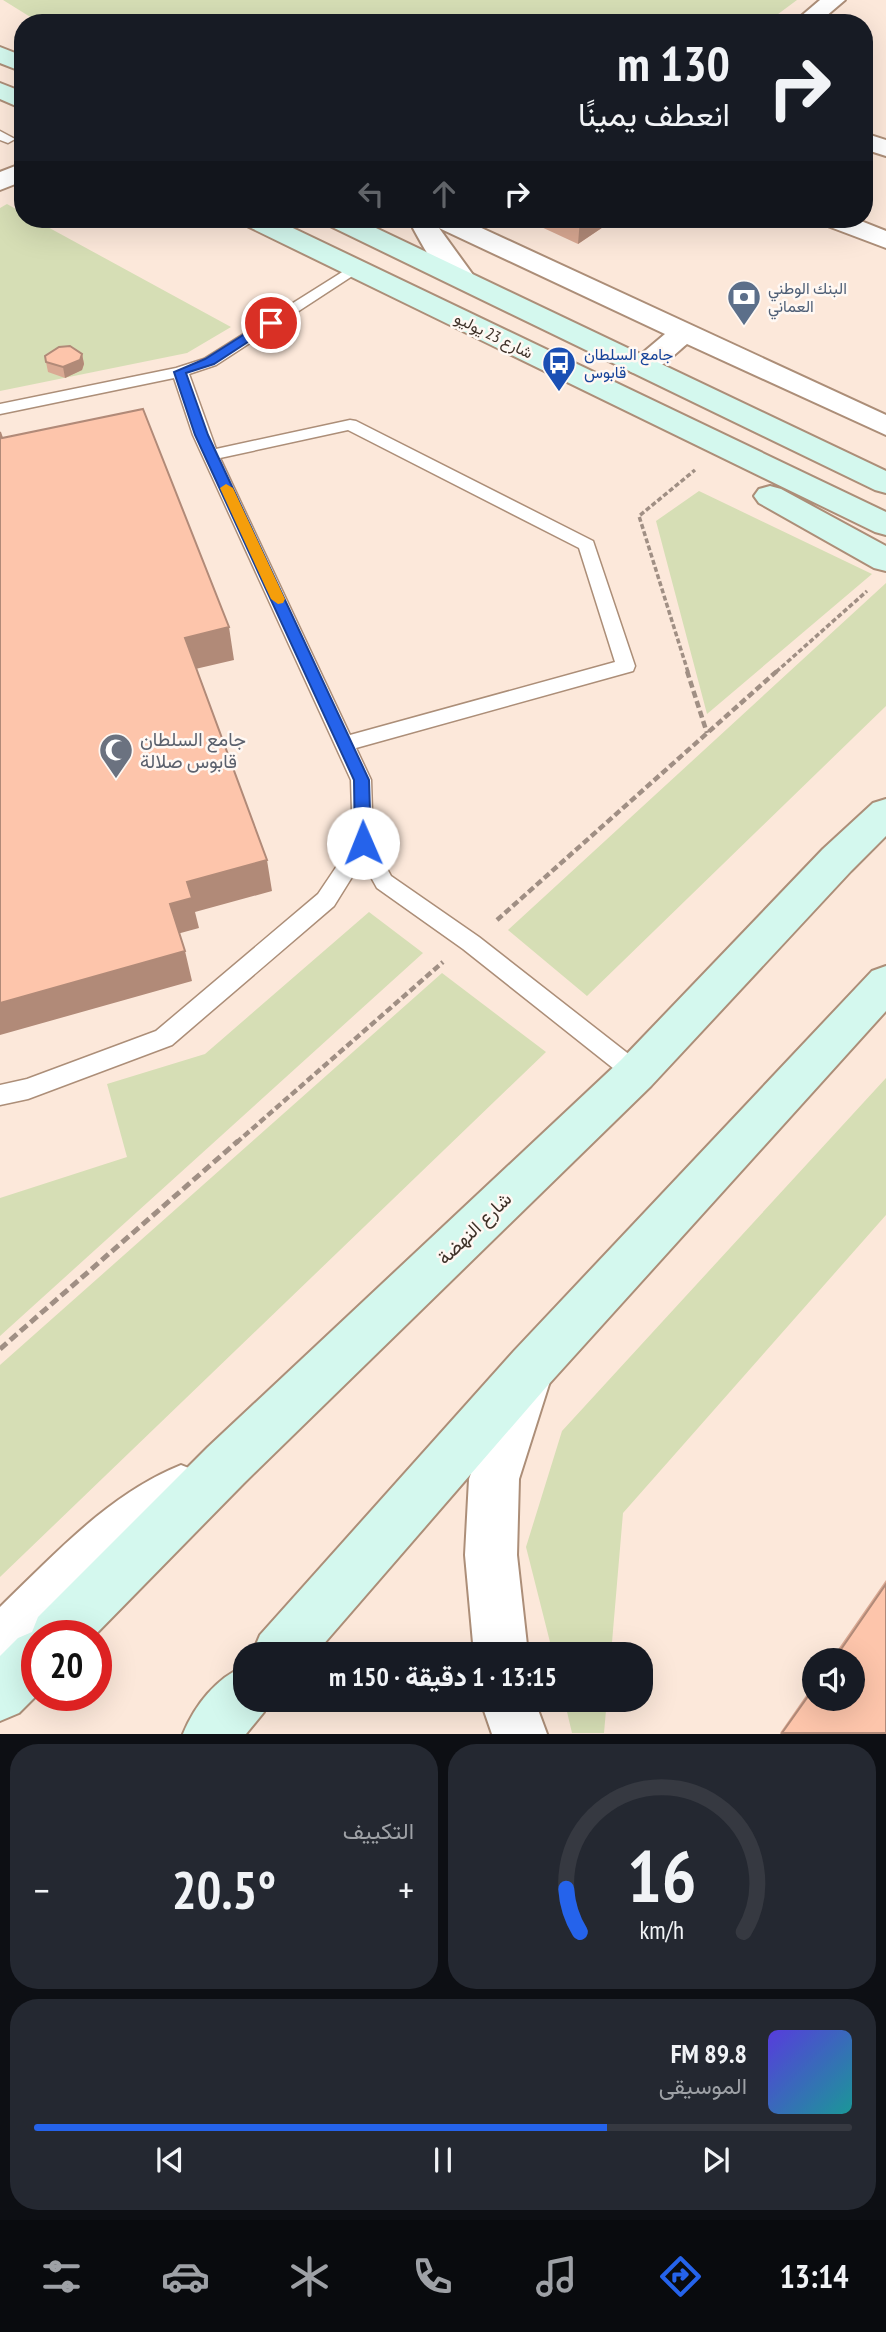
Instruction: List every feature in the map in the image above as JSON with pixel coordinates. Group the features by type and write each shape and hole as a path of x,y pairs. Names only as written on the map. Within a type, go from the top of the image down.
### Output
{"main road":[{"name":"شارع 23 يوليو","path":"273,228 886,525"},
{"name":"شارع 23 يوليو","path":"356,228 886,483"},
{"path":"576,374 708,460 886,560"},
{"path":"837,860 886,794"},
{"name":"شارع النهضة","path":"73,1620 226,1465 636,1073 837,860 886,813"},
{"path":"290,1642 531,1368 886,983"},
{"path":"0,1694 21,1673"},
{"path":"210,1734 233,1707"}],"street":[{"path":"816,14 834,0"},
{"path":"426,228 461,279"},
{"path":"460,228 683,334 886,426"},
{"path":"857,228 886,240"},
{"path":"641,366 683,334"},
{"path":"501,1642 491,1555 495,1479 531,1368"},
{"path":"0,1644 119,1531 157,1503 226,1465"},
{"path":"511,1712 520,1734"}],"lane":[{"path":"0,409 180,372 210,362 355,268"},
{"path":"180,372 211,455 361,780 363,843 384,882 471,943 636,1073"},
{"path":"211,455 350,425 587,545 626,666 345,744"},
{"path":"0,1095 28,1089 164,1038 326,900 363,843"}],"path":[{"path":"707,733 639,516 708,460"}],"green space":[{"path":"3,0 797,0 778,14 26,14"},
{"path":"7,204 14,208 14,228 50,228 231,327 187,353 0,391 0,208"},
{"path":"699,491 872,574 707,714 656,521"},
{"path":"886,583 886,706 587,996 508,930"},
{"path":"369,912 423,953 0,1336 0,1198 127,1157 107,1084 205,1054"},
{"path":"442,973 546,1052 0,1577 0,1365"},
{"path":"886,1078 886,1215 623,1513 612,1642 550,1642 526,1547 562,1431"},
{"path":"567,1712 606,1712 604,1733 572,1733"}],"building":[{"path":"70,346 82,354 80,360 63,367 46,362 45,356 59,347"},
{"name":"جامع السلطان قابوس صلالة","path":"143,409 229,627 185,638 267,860 187,882 192,898 170,904 185,951 0,1003 0,432 2,438"},
{"path":"886,1584 886,1733 782,1733 802,1705 802,1711 865,1711 865,1648 842,1648"}],"slow traffic":[{"path":"226,488 278,599"}],"place":[{"name":"البنك الوطني العماني","path":"744,327"},
{"name":"جامع السلطان قابوس","path":"559,393"},
{"name":"جامع السلطان قابوس صلالة","path":"116,780"}],"route":[{"path":"271,323 210,362 180,372 201,435 361,780 363,843"}]}
